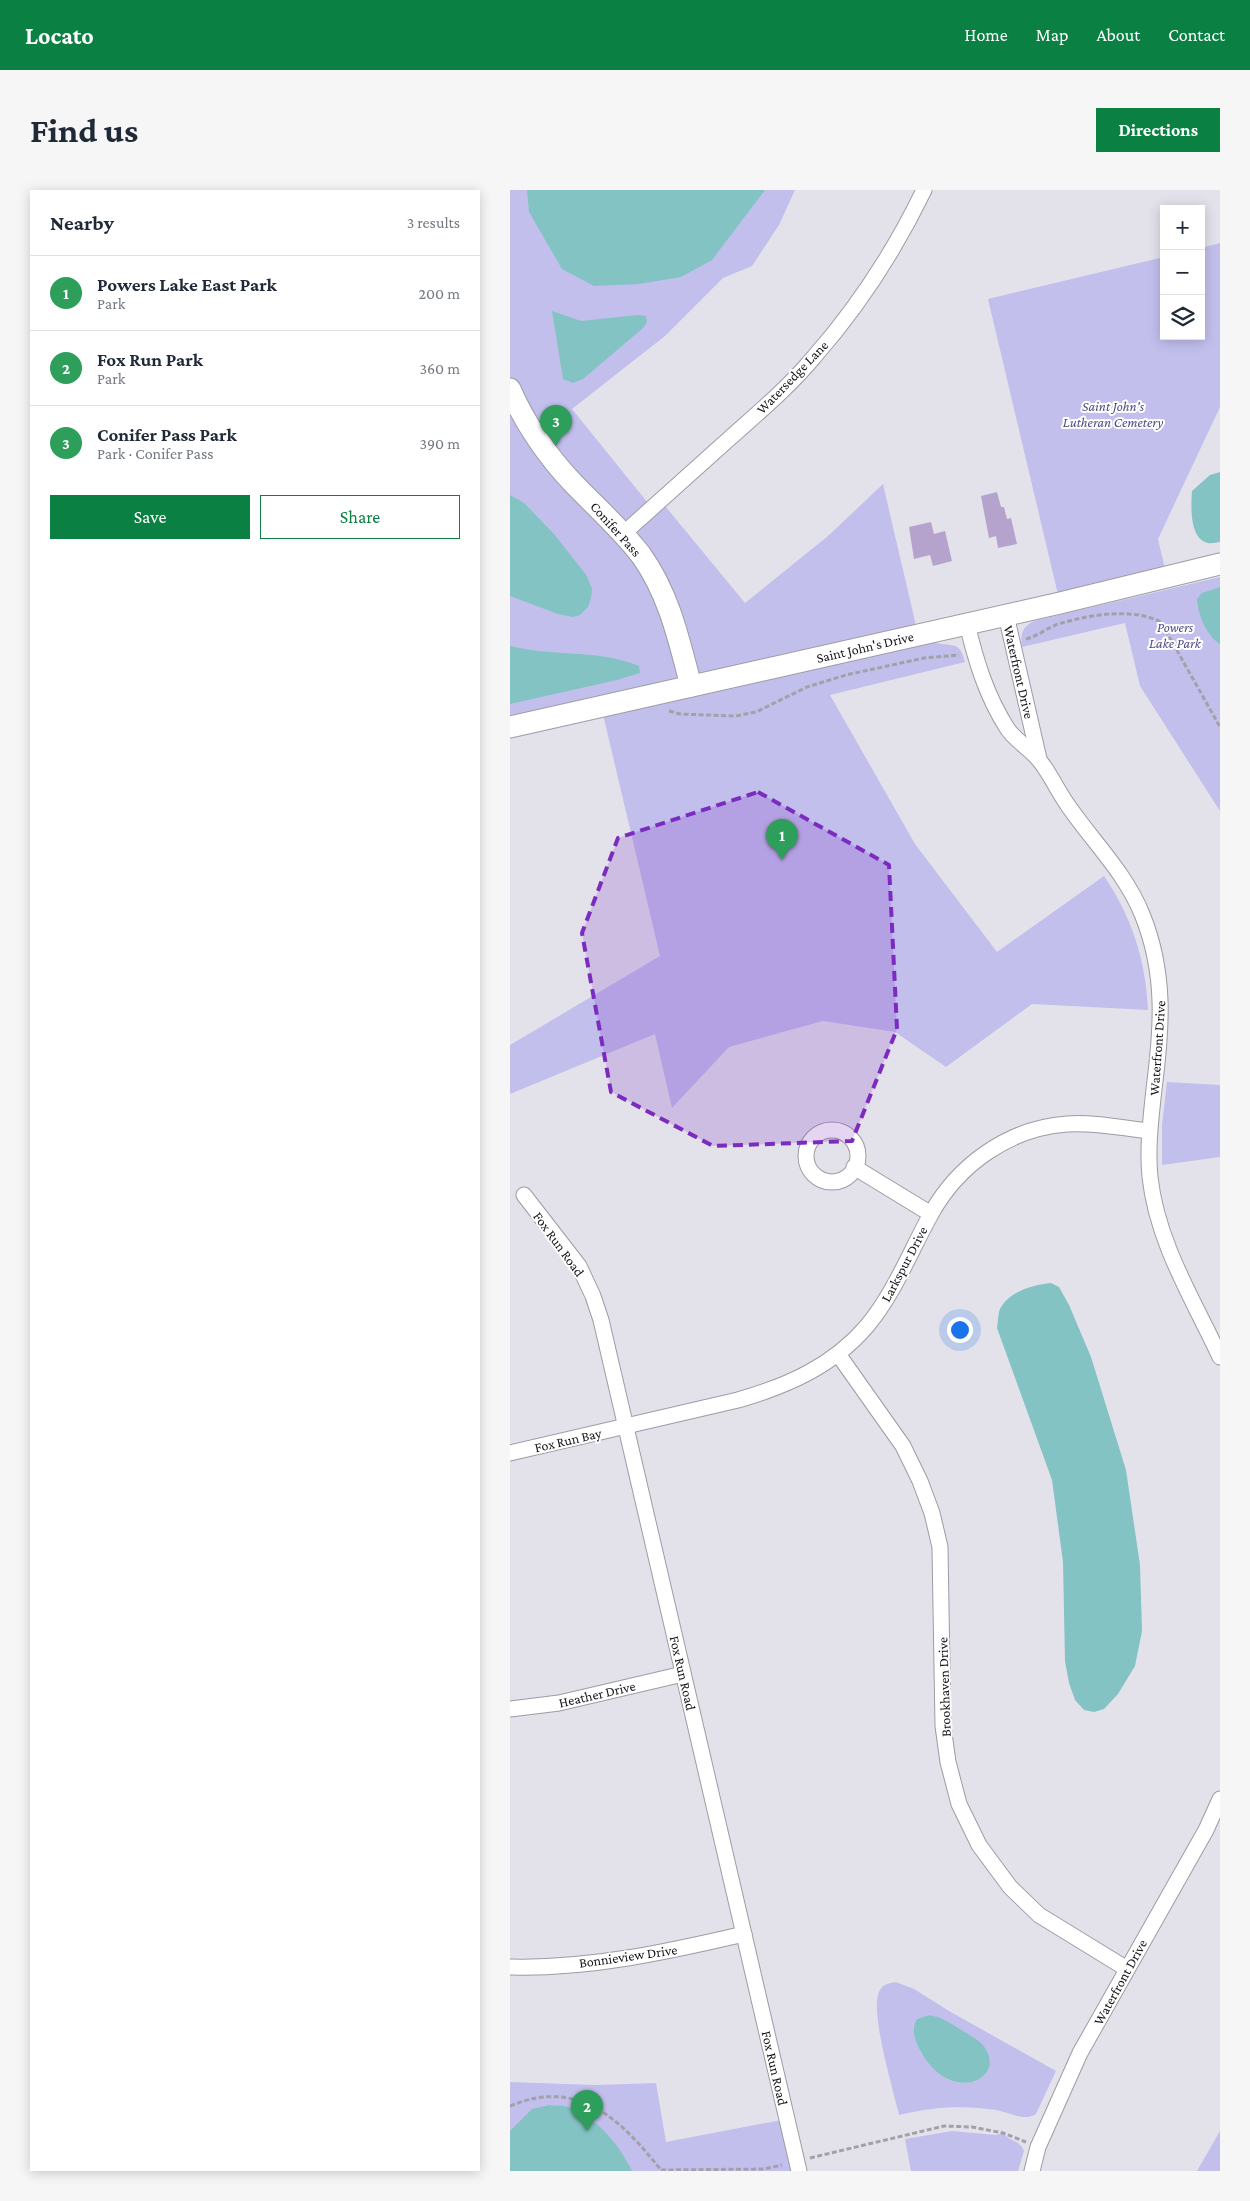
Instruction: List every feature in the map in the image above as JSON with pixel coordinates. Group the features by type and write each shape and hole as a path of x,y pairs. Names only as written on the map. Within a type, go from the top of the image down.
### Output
{"street":[{"name":"Watersedge Lane","path":"623,534 778,395 814,358 874,279 898,240 924,190"},
{"name":"Conifer Pass","path":"510,389 550,455 571,482 623,534 641,556 667,601 691,686"},
{"name":"Saint John's Drive","path":"510,727 967,624 1220,564"},
{"name":"Waterfront Drive","path":"1006,615 1039,759"},
{"name":"Waterfront Drive","path":"967,624 978,668 990,697 1009,731 1039,759 1067,804 1130,889 1142,914 1152,943 1159,976 1161,1011 1149,1131 1150,1176 1162,1232 1220,1357"},
{"name":"Larkspur Drive","path":"625,1426 770,1391 804,1376 838,1354 866,1326 888,1298 931,1214 948,1189 967,1168 993,1147 1028,1132 1066,1124 1093,1124 1149,1131"},
{"path":"854,1168 931,1214"},
{"name":"Fox Run Road","path":"524,1195 579,1266 593,1296 601,1320 798,2166"},
{"name":"Brookhaven Drive","path":"838,1354 903,1446 920,1480 932,1513 940,1548 943,1726 948,1762 959,1804 979,1845 1010,1887 1039,1915 1127,1969"},
{"name":"Fox Run Bay","path":"510,1453 625,1426"},
{"name":"Heather Drive","path":"510,1709 559,1702 683,1674"},
{"name":"Waterfront Drive","path":"1032,2171 1038,2147 1080,2053 1206,1830 1220,1799"},
{"name":"Bonnieview Drive","path":"510,1967 584,1963 648,1956 744,1934"}],"path":[{"path":"1012,642 1035,636 1059,624 1106,614 1130,614 1152,617 1161,622 1220,727"},
{"path":"662,692 667,710 680,714 736,716 756,712 806,687 846,675 903,661 974,652"},
{"path":"510,2106 536,2099 565,2097 591,2104 611,2117 639,2143 661,2170 798,2166 944,2126 972,2127 1003,2134 1038,2147"}],"highlighted area":[{"path":"758,792 889,865 897,1029 852,1141 713,1146 611,1092 582,933 618,838"}],"green space":[{"path":"510,190 795,190 779,225 752,266 723,278 665,336 572,409 652,508 661,501 745,603 828,536 883,484 918,634 942,644 957,647 965,662 830,695 915,844 997,952 1104,876 1130,923 1136,940 1144,974 1148,1010 1032,1004 946,1067 895,1032 823,1021 729,1047 672,1108 655,1034 510,1094 510,1045 660,956 601,706 510,727"},
{"name":"Saint John's Lutheran Cemetery","path":"1220,243 1220,407 1158,539 1167,577 1060,603 988,299 1160,258 1160,340 1205,340 1205,247"},
{"name":"Powers Lake Park","path":"1220,577 1220,811 1140,686 1125,623 1022,647 1021,638 1024,628 1034,621"},
{"path":"1167,1082 1220,1085 1220,1157 1162,1165 1162,1125"},
{"path":"896,1982 914,1989 949,2011 1056,2071 1036,2114 1022,2117 996,2110 959,2107 924,2110 899,2115 883,2051 877,2014 877,2000 881,1988 889,1983","holes":["929,2015 955,2027 981,2046 989,2059 987,2071 979,2079 966,2083 951,2080 935,2070 921,2052 914,2036 915,2023 917,2019"]},
{"path":"510,2082 595,2085 656,2083 666,2142 787,2119 799,2171 510,2171"},
{"path":"952,2131 996,2135 1003,2133 1020,2145 1024,2151 1018,2171 911,2171 905,2139"},
{"path":"1220,2131 1220,2171 1197,2171"}],"shaded area":[{"path":"527,190 765,190 712,260 681,277 639,284 594,286 562,269 529,212"},
{"path":"552,311 581,321 638,315 646,316 647,322 643,328 583,379 573,383 563,379"},
{"path":"1220,472 1220,542 1209,543 1197,535 1194,528 1192,521 1192,491 1210,475"},
{"path":"510,495 524,503 554,534 587,576 592,589 591,598 588,607 580,615 573,617 558,614 510,596"},
{"path":"1220,587 1220,644 1207,630 1199,612 1197,599 1202,593"},
{"path":"510,646 608,657 639,666 640,673 510,704"},
{"path":"1051,1283 1059,1287 1069,1305 1091,1357 1126,1470 1140,1565 1142,1631 1135,1666 1118,1694 1104,1709 1094,1712 1084,1710 1075,1700 1069,1683 1065,1661 1063,1562 1052,1480 997,1328 1000,1309 1015,1293 1029,1287"},
{"path":"929,2015 947,2021 982,2044 989,2056 989,2067 983,2076 974,2081 961,2083 947,2079 933,2069 915,2040 914,2031 917,2019"},
{"path":"549,2105 569,2107 580,2112 598,2125 614,2142 632,2171 510,2171 510,2131 532,2109"}],"building":[{"path":"997,492 1007,519 1011,518 1017,544 998,548 996,536 989,538 981,496"},
{"path":"931,522 934,534 945,531 952,561 933,566 930,555 914,559 909,527"}],"place":[{"name":"Conifer Pass Park","path":"556,446"},
{"name":"Powers Lake East Park","path":"782,860"},
{"name":"Fox Run Park","path":"587,2131"}]}
